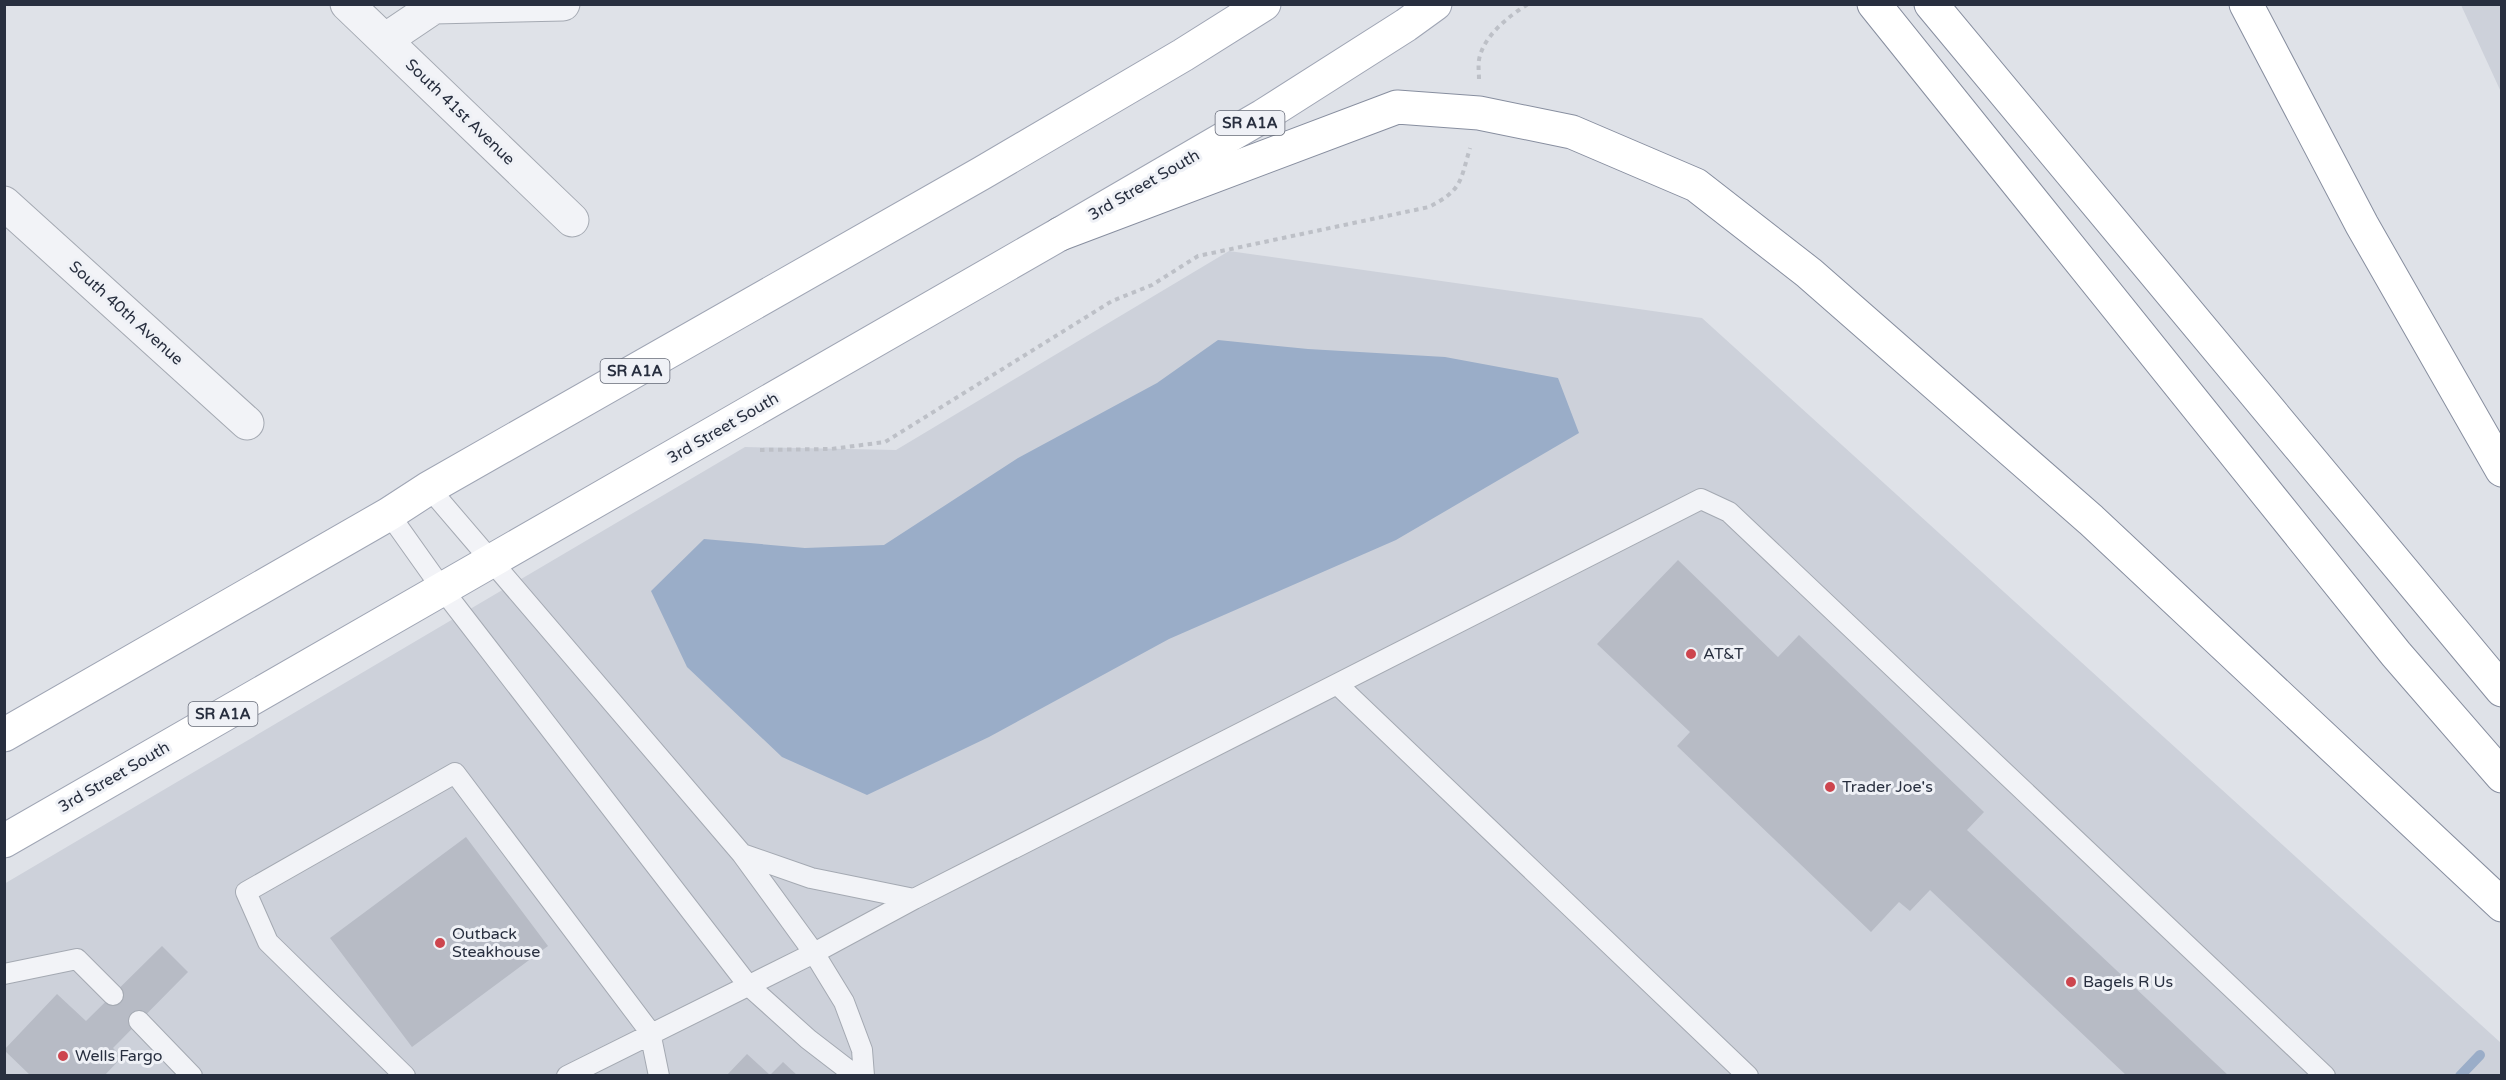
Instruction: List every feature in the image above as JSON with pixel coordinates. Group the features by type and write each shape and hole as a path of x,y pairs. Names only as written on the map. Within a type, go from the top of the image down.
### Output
{"main road":[{"name":"SR A1A","path":"4,735 389,514 429,488 982,173 1183,56 1264,4"},
{"name":"3rd Street South","path":"4,841 1263,116 1435,4"},
{"path":"1874,4 2396,654 2502,776"},
{"path":"1931,4 2502,690"},
{"path":"2246,4 2362,225 2502,470"},
{"path":"1060,234 1397,106 1479,113 1572,132 1696,185 1809,273 2091,520 2502,905"}],"street":[{"name":"South 41st Avenue","path":"346,4 572,220"},
{"path":"385,40 434,7 563,4"},
{"name":"South 40th Avenue","path":"4,203 247,423"}],"lane":[{"path":"429,488 490,563 741,854 814,953 844,1002 862,1050 864,1076"},
{"path":"567,1076 650,1032 814,953 914,899 1701,499 1729,512 2325,1076"},
{"path":"389,514 443,590 748,985 808,1040 856,1076"},
{"path":"1337,684 1748,1076"},
{"path":"405,1076 268,942 246,892 455,773 650,1032 659,1076"},
{"path":"741,854 811,878 914,899"},
{"path":"4,974 77,959 113,995"},
{"path":"139,1021 192,1076"}],"path":[{"path":"753,450 831,449 885,442 1112,302 1152,285 1198,256 1429,207 1449,196 1460,184 1479,113 1479,59 1487,41 1501,25 1528,4"}],"shaded area":[{"path":"2461,5 2501,5 2501,92"},
{"path":"1229,251 1702,318 2501,1043 2501,1075 5,1075 4,884 745,447 896,450"}],"water":[{"path":"1218,340 1308,349 1445,357 1558,378 1579,433 1396,540 1169,639 989,737 867,795 782,757 687,667 651,591 704,539 805,548 884,545 1018,458 1157,383"}],"building":[{"path":"1678,560 1778,657 1799,635 1984,812 1967,830 2229,1076 2127,1076 1930,890 1910,911 1899,902 1871,932 1677,746 1690,732 1597,644"},
{"path":"466,837 548,946 412,1047 330,938"},
{"path":"162,946 188,972 113,1048 122,1057 104,1076 31,1076 4,1050 57,994 86,1021"},
{"path":"747,1054 770,1075 783,1062 798,1076 726,1076"}],"waterway":[{"path":"2460,1076 2480,1055"}],"place":[{"name":"AT&T","path":"1691,654"},
{"name":"Trader Joe's","path":"1830,787"},
{"name":"Outback Steakhouse","path":"440,943"},
{"name":"Bagels R Us","path":"2071,982"},
{"name":"Wells Fargo","path":"63,1056"}]}
